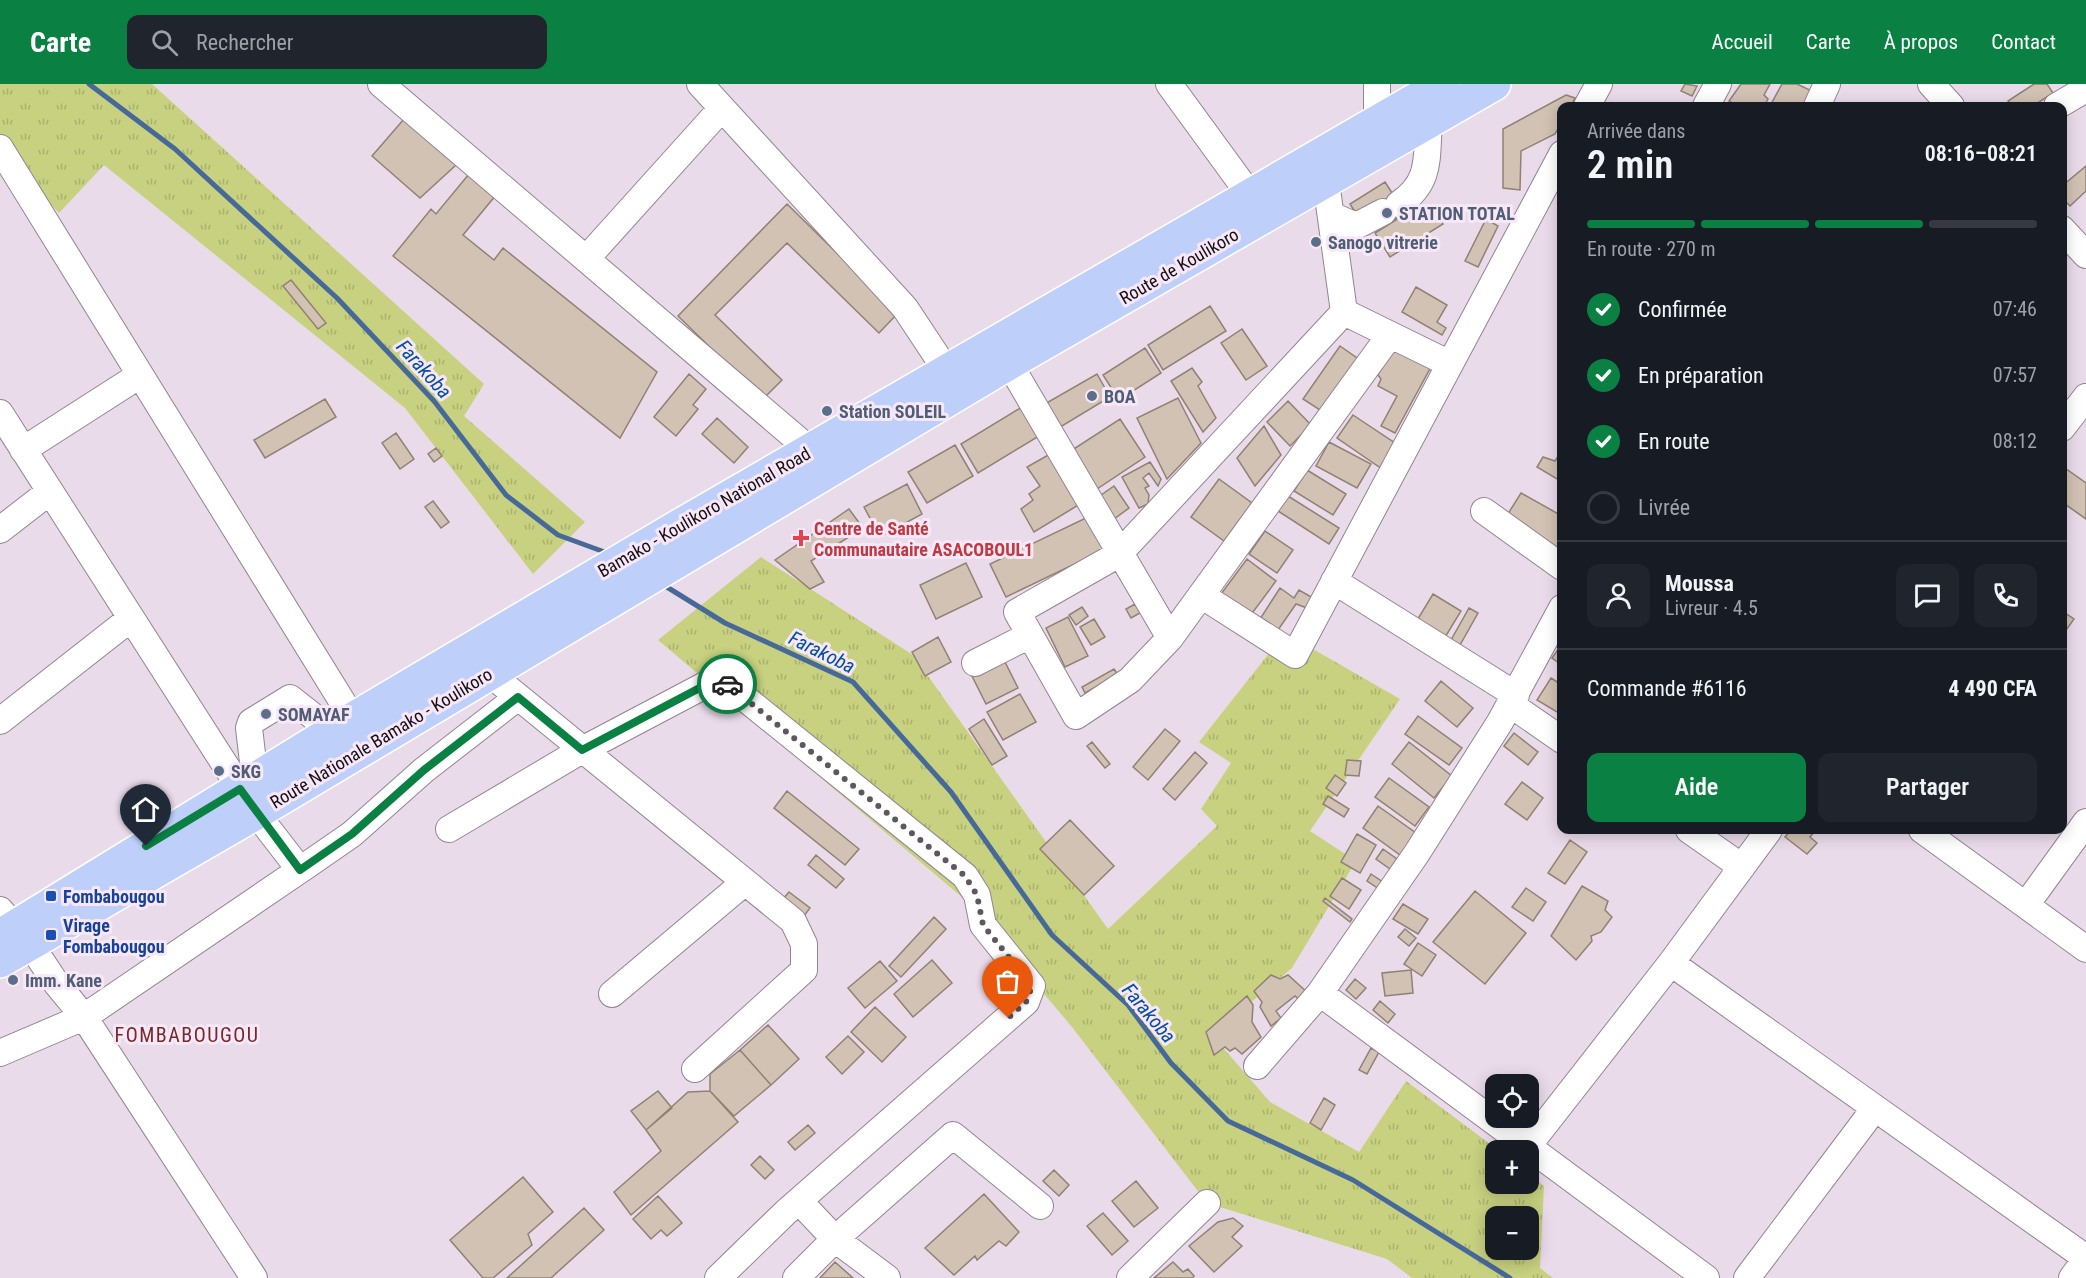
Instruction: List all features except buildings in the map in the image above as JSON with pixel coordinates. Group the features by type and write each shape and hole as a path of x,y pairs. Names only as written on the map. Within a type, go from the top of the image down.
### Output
{"main road":[{"name":"Route de Koulikoro","path":"857,439 946,370 1443,84"},
{"name":"Route de Koulikoro","path":"857,439 1009,363 1494,84"},
{"name":"Bamako - Koulikoro National Road","path":"567,610 857,439"},
{"name":"Route Nationale Bamako - Koulikoro","path":"250,794 343,725 567,610"},
{"name":"Route Nationale Bamako - Koulikoro","path":"8,940 250,794 489,674 567,610"}],"street":[{"path":"381,84 586,259 817,462"},
{"path":"700,84 904,308 946,370"},
{"path":"1169,84 1250,195"},
{"path":"1377,84 1377,122"},
{"path":"1708,102 1718,84"},
{"path":"1819,102 1827,84"},
{"path":"1931,84 1947,102"},
{"path":"2063,102 2086,88"},
{"path":"586,259 722,108"},
{"path":"1331,215 1356,226 1391,208 1415,192 1423,181 1429,122"},
{"path":"0,148 140,375 343,725"},
{"path":"1201,595 1294,655 1557,163"},
{"path":"1326,182 1344,312"},
{"path":"2067,234 2086,255"},
{"path":"1344,312 1450,364"},
{"path":"1344,312 1119,554 1017,612 1076,716 1130,680 1170,638 1390,335"},
{"path":"1009,363 1170,638"},
{"path":"23,450 140,375"},
{"path":"2067,422 2086,397"},
{"path":"0,413 130,619 300,870"},
{"path":"0,530 49,492"},
{"path":"1484,511 1557,563"},
{"path":"1334,581 1513,700 1557,736"},
{"path":"1257,1066 1320,993 1417,853 1513,700 1557,617"},
{"path":"0,721 130,619"},
{"path":"975,663 1030,634"},
{"path":"489,674 793,921 804,944 804,970 696,1069"},
{"path":"448,829 582,750 709,683 726,683 965,876 977,895 983,925 1032,986 1026,1002 799,1201 718,1278"},
{"path":"0,1053 84,1017 300,870 352,834 424,770 518,697"},
{"path":"250,794 249,728 254,718 290,698 343,725"},
{"path":"2026,905 2086,822"},
{"path":"1695,834 1742,867"},
{"path":"1533,1140 1671,963 1766,834"},
{"path":"1928,834 2086,949"},
{"path":"612,994 745,882"},
{"path":"8,940 56,982 84,1017 254,1278"},
{"path":"1671,963 2086,1258 2072,1278"},
{"path":"1320,993 1520,1140"},
{"path":"1748,1278 1875,1108"},
{"path":"796,1278 835,1239 953,1135 1040,1206"},
{"path":"1539,1154 1706,1278"},
{"path":"799,1201 835,1239 887,1278"},
{"path":"1131,1278 1208,1203"}],"green space":[{"path":"0,84 152,84 484,384 464,416 585,522 533,574 405,408 104,165 59,213 0,152"},
{"path":"761,557 913,655 1108,929 1217,826 1201,809 1231,763 1199,742 1285,633 1400,699 1310,831 1356,861 1292,968 1212,1035 1270,1102 1359,1152 1406,1081 1485,1140 1485,1194 1539,1194 1539,1182 1544,1186 1540,1268 1553,1278 1412,1278 1387,1259 1207,1203 1072,1027 963,898 658,640"}],"waterway":[{"name":"Farakoba","path":"89,84 175,149 337,298 434,401 506,495 558,535 610,554"},
{"name":"Farakoba","path":"662,584 725,623 853,682 951,792 1052,935 1128,1005 1171,1063 1228,1121 1353,1180 1510,1278"}],"way so far":[{"path":"727,684 965,876 977,895 983,925 1032,986 1026,1002 1008,1018"}],"place":[{"name":"STATION TOTAL","path":"1387,213"},
{"name":"Sanogo vitrerie","path":"1316,242"},
{"name":"BOA","path":"1092,396"},
{"name":"Station SOLEIL","path":"827,411"},
{"name":"Centre de Santé Communautaire ASACOBOUL1","path":"801,538"},
{"name":"SOMAYAF","path":"266,714"},
{"name":"SKG","path":"219,771"},
{"name":"Fombabougou","path":"51,896"},
{"name":"Virage Fombabougou","path":"51,935"},
{"name":"Imm. Kane","path":"13,980"}],"district":[{"name":"FOMBABOUGOU","path":"187,1035"}],"route":[{"path":"146,846 240,789 300,870 352,834 424,770 518,697 582,750 709,683 727,684"}]}
